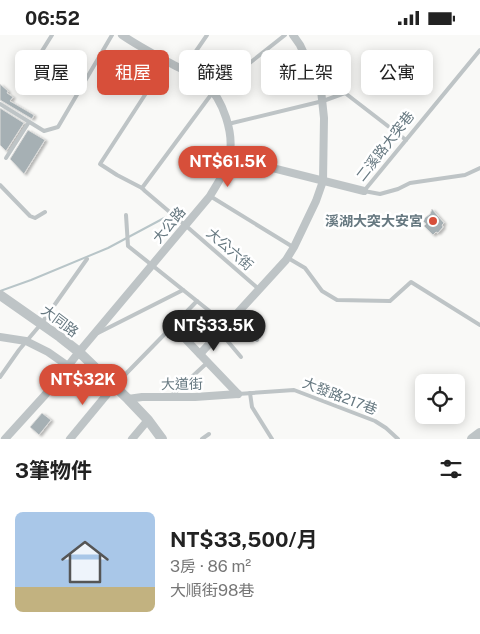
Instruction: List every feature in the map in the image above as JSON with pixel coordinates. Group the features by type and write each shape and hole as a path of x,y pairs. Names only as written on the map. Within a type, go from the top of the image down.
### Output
{"street":[{"name":"大公路","path":"122,35 146,50"},
{"path":"200,354 288,258 324,181 324,118 321,90 300,45 293,35"},
{"name":"大公路","path":"5,439 45,395 152,266 210,195 221,178 229,157 230,135 221,105 215,95"},
{"path":"229,157 364,191"},
{"name":"大同路","path":"1,297 41,323 79,352 113,387 128,399 148,420 162,439"},
{"path":"173,326 238,394"},
{"path":"0,337 26,341 48,352 68,366"},
{"path":"70,439 113,387"},
{"name":"大道街","path":"128,399 238,394"},
{"path":"132,439 148,420"}],"lane":[{"path":"43,50 52,35"},
{"path":"0,105 44,131 58,127 112,35"},
{"path":"196,50 205,37 198,35"},
{"path":"251,62 285,35"},
{"name":"二溪路大突巷","path":"480,50 364,191 380,194 398,189 410,183 465,175 480,168"},
{"path":"228,124 323,101 345,93 406,140"},
{"name":"大公六街","path":"145,95 100,164 142,188 260,290"},
{"path":"142,188 211,95"},
{"path":"6,158 29,122"},
{"path":"0,185 30,216 35,218 45,212"},
{"path":"210,195 294,247"},
{"path":"126,215 128,246 227,325"},
{"path":"288,258 305,269 322,291 337,300 390,301 411,282 480,325"},
{"path":"0,377 87,259"},
{"path":"93,336 183,290"},
{"path":"113,387 197,301"},
{"path":"240,311 257,340"},
{"path":"220,332 241,357"},
{"path":"170,398 208,362"},
{"name":"大發路217巷","path":"238,394 294,390 375,421 398,439"},
{"path":"250,393 252,407 272,439"},
{"path":"202,439 209,433"}],"building":[{"path":"0,84 13,97 10,101 34,115 32,119 0,100"},
{"path":"0,108 24,123 6,151 0,145"},
{"path":"28,130 45,140 24,174 10,159"},
{"name":"溪湖大突大安宮","path":"432,209 444,223 438,233 436,232 433,235 424,226 426,224 422,220 430,214"},
{"path":"42,413 51,420 39,435 30,427"}],"waterway":[{"path":"0,291 108,248 166,217"}],"place":[{"name":"溪湖大突大安宮","path":"433,221"}]}
